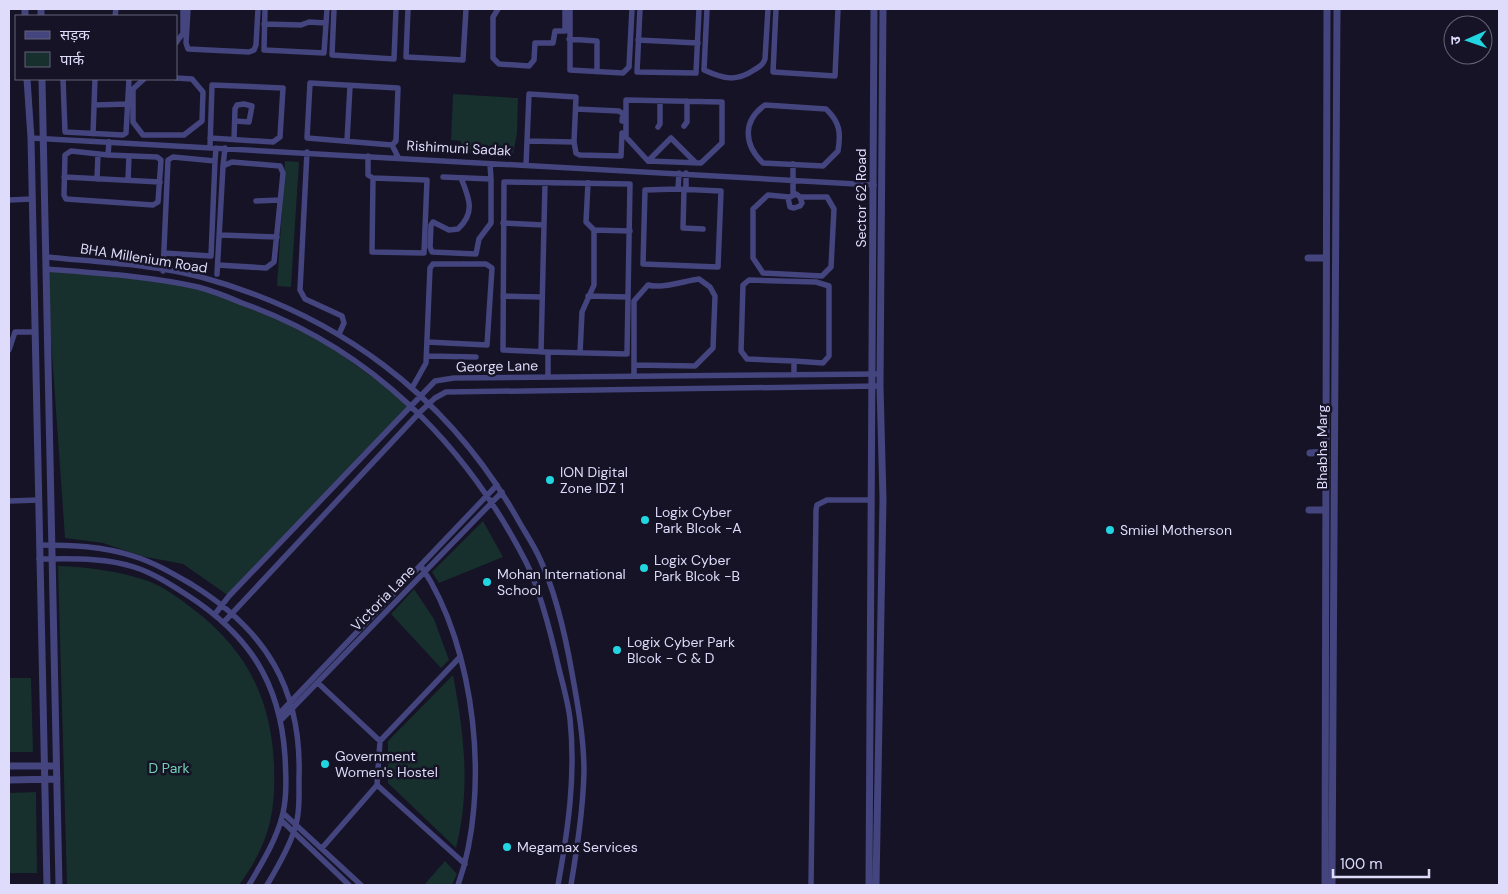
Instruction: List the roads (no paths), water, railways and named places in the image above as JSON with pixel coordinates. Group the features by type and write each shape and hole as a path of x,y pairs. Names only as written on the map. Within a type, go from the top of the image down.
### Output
{"street":[{"path":"178,41 183,33 183,9"},
{"path":"188,9 186,44 188,49 249,52 254,50 256,45 258,9"},
{"path":"265,9 264,50 324,53 327,9"},
{"path":"334,9 332,55 394,59 396,9"},
{"path":"408,9 406,57 463,60 466,9"},
{"path":"498,9 493,17 493,58 500,64 529,66 534,60 535,43 553,42 555,31 565,31 565,9"},
{"path":"570,9 570,70 623,73 628,71 632,9"},
{"path":"640,9 637,72 696,73 698,9"},
{"path":"707,9 704,70 725,78 740,78 763,64 765,59 768,9"},
{"path":"776,9 773,72 835,76 838,9"},
{"name":"Sector 62 Road","path":"874,9 876,387"},
{"name":"Sector 62 Road","path":"876,374 883,9"},
{"path":"1327,11 1337,11"},
{"name":"Bhabha Marg","path":"1325,885 1327,11"},
{"name":"Bhabha Marg","path":"1332,885 1337,11"},
{"path":"264,24 301,25 309,22 326,23"},
{"path":"569,39 597,41 597,72"},
{"path":"638,40 698,42"},
{"path":"143,80 133,89 133,122 143,135 184,135 202,121 203,92 192,79 178,78"},
{"path":"27,80 31,138 47,885"},
{"path":"42,80 59,885"},
{"path":"63,80 63,129 65,132 123,136 126,133 129,80"},
{"path":"93,134 95,80"},
{"path":"310,83 398,88 396,141 392,145 307,138 310,83"},
{"path":"164,253 211,256 215,162 210,138 212,85 283,88 280,137 273,142 210,138"},
{"path":"347,141 350,86"},
{"path":"526,164 529,94 576,97 574,142 576,153 580,155 618,157 622,154 622,112 576,109"},
{"path":"626,100 660,100 722,102 722,144 701,163 648,160 626,137 626,100"},
{"path":"658,127 660,124 660,100"},
{"path":"684,126 686,122 687,101"},
{"path":"94,105 128,104"},
{"path":"874,104 882,104"},
{"path":"765,105 826,109 836,118 840,140 838,151 831,160 823,166 793,164 764,163 756,156 750,145 748,130 750,119 765,105"},
{"path":"234,139 235,121"},
{"path":"156,144 157,135"},
{"path":"167,135 167,145"},
{"name":"Rishimuni Sadak","path":"31,138 398,157 490,164 526,164 874,185"},
{"path":"648,160 671,138 696,163"},
{"path":"527,141 574,142"},
{"path":"108,155 109,142"},
{"path":"392,145 398,157"},
{"path":"217,274 225,148"},
{"path":"71,152 108,155 157,157 161,160 158,202 153,205 66,199 64,196 65,154 71,152"},
{"path":"307,152 300,290 305,299 342,316 344,323 339,334"},
{"path":"97,179 98,154"},
{"path":"128,180 129,156"},
{"path":"368,156 368,175 373,178 427,180 424,253 372,252 373,178"},
{"path":"163,271 168,160 173,157 215,162"},
{"path":"218,265 271,267 274,262 283,173 280,166 232,162 223,166"},
{"path":"673,162 683,190"},
{"path":"461,178 471,203 469,214 458,229 449,230 433,222 431,225 430,247 432,252 476,254 479,239 491,223 490,164"},
{"path":"793,164 794,196"},
{"path":"686,173 683,190 683,228 702,229"},
{"path":"64,177 160,182"},
{"path":"443,177 491,179"},
{"path":"504,182 545,183 630,184 627,354 503,350 504,182"},
{"path":"541,352 545,183"},
{"path":"588,183 586,222 594,230 630,231"},
{"path":"645,190 683,190 721,191 718,267 643,264 645,190"},
{"path":"768,195 794,196 827,197 834,209 831,267 822,276 763,273 753,258 754,209 768,195"},
{"path":"9,200 32,199"},
{"path":"256,201 280,200"},
{"path":"503,223 543,225"},
{"path":"580,353 582,312 594,285 594,230"},
{"path":"220,235 277,237"},
{"name":"BHA Millenium Road","path":"46,256 200,277 278,304 327,326 376,359 430,402 475,455 498,485 540,560 566,640 580,717 584,771 580,829 571,885"},
{"path":"1308,258 1326,258"},
{"path":"412,388 426,363 430,268 433,264 486,264 492,268 487,345 427,342"},
{"name":"BHA Millenium Road","path":"46,269 122,276 199,287 269,312 324,339 372,371 420,412 465,464 492,502 528,564 553,642 570,718 572,771 569,827 558,885"},
{"path":"634,365 695,366 711,352 713,348 715,296 710,287 699,279 675,282 657,288 648,285 640,292 634,301 634,365 634,376"},
{"path":"749,280 816,282 830,286 829,356 824,363 794,361 747,359 741,351 743,286 749,280"},
{"path":"503,296 542,297"},
{"path":"588,296 628,297"},
{"path":"9,350 12,332 35,332"},
{"path":"548,352 548,377"},
{"path":"427,356 476,357"},
{"path":"794,361 794,375"},
{"name":"George Lane","path":"215,614 435,381 454,378 876,374"},
{"path":"869,885 871,500 876,387"},
{"path":"876,387 882,499 876,885"},
{"name":"George Lane","path":"224,622 231,612 420,412 430,402 446,392 876,387"},
{"path":"1310,453 1326,452"},
{"name":"Victoria Lane","path":"280,717 498,485"},
{"name":"Victoria Lane","path":"291,706 318,683 502,492"},
{"path":"9,501 39,500"},
{"path":"811,885 816,510 822,502 827,500 871,500"},
{"path":"1309,510 1326,510"},
{"path":"39,545 78,545 144,560 182,579 231,612 241,621 269,655 291,706 298,740 300,768 294,833 267,885"},
{"path":"39,559 100,560 133,566 155,575 215,614 253,654 265,674 280,717 286,768 281,820 273,842 249,885"},
{"path":"421,566 443,609 460,657 471,707 474,733 475,780 472,824 465,864 458,885"},
{"path":"322,848 377,785 380,741 460,657"},
{"path":"318,683 380,741"},
{"path":"9,766 56,766"},
{"path":"286,768 300,768"},
{"path":"9,780 57,779"},
{"path":"377,785 465,864"},
{"path":"283,813 361,885"},
{"path":"281,820 349,885"}],"place":[{"name":"ION Digital Zone IDZ 1","path":"550,480"},
{"name":"Logix Cyber Park Blcok -A","path":"645,520"},
{"name":"Smiiel Motherson","path":"1110,530"},
{"name":"Logix Cyber Park Blcok -B","path":"644,568"},
{"name":"Mohan International School","path":"487,582"},
{"name":"Logix Cyber Park Blcok - C & D","path":"617,650"},
{"name":"Government Women's Hostel","path":"325,764"},
{"name":"Megamax Services","path":"507,847"}],"park label":[{"name":"D Park","path":"169,768"}]}
